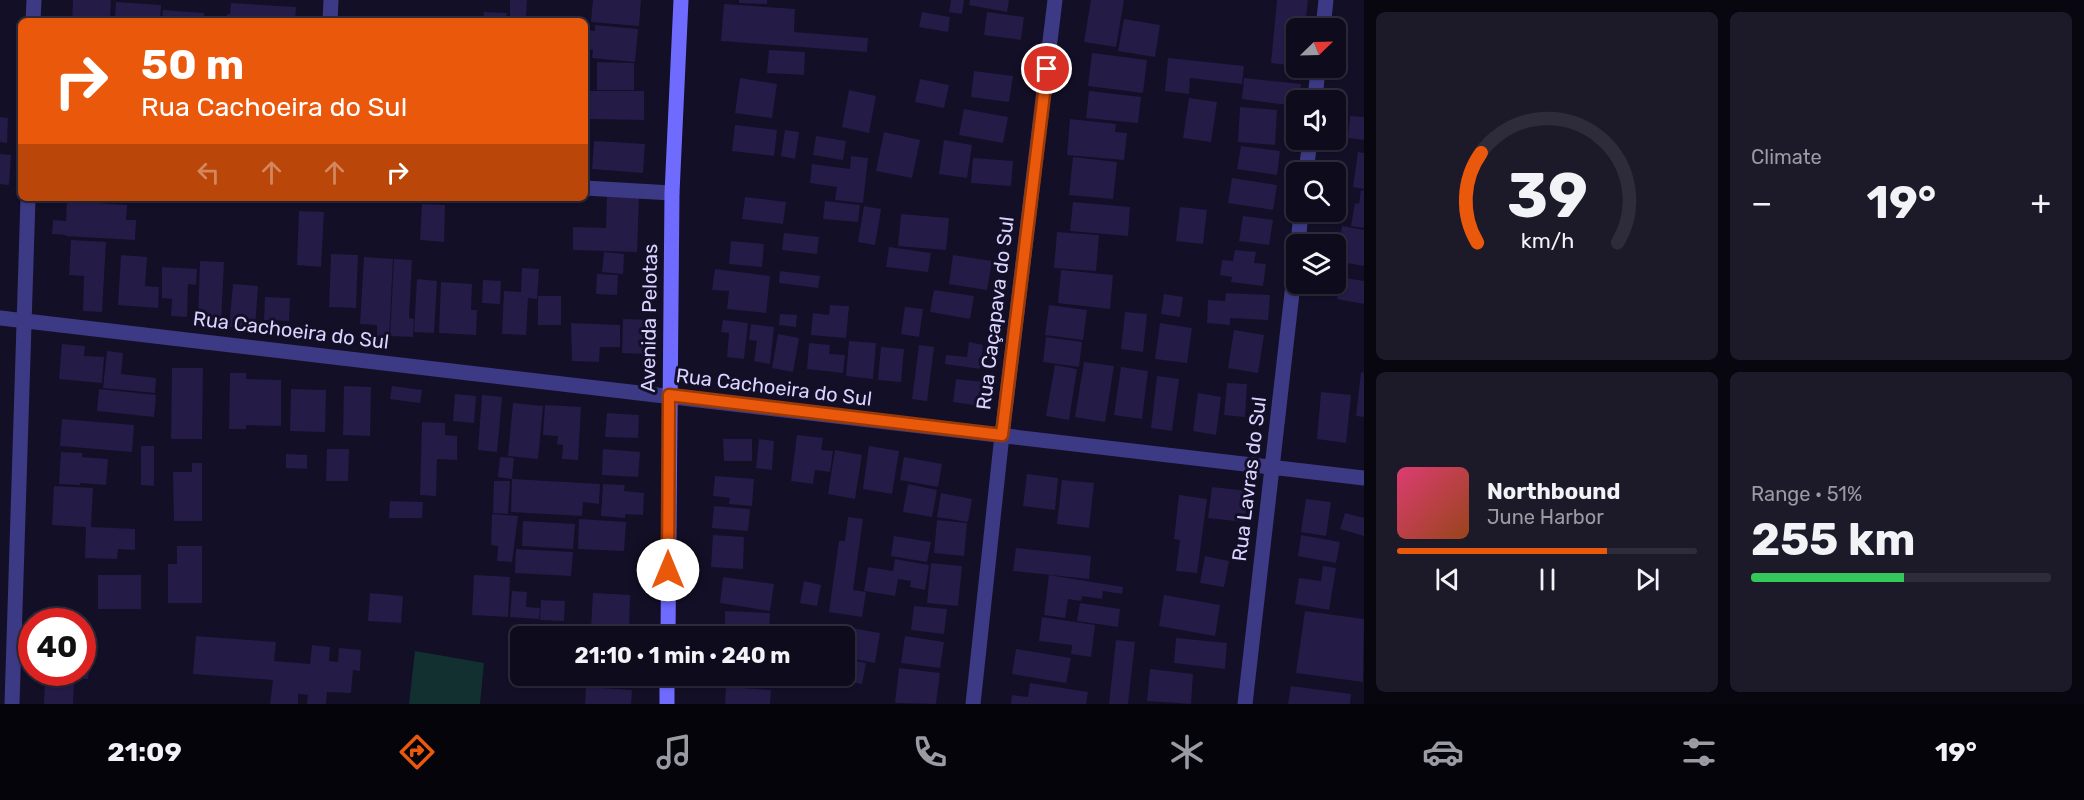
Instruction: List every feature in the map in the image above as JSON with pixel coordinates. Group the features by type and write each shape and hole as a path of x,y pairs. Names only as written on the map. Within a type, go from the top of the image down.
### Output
{"street":[{"path":"33,18 34,0"},
{"path":"330,18 331,0"},
{"name":"Avenida Pelotas","path":"668,626 672,193 681,0"},
{"name":"Rua Caçapava do Sul","path":"973,704 1002,435 1055,0"},
{"path":"1324,18 1326,0"},
{"path":"588,188 672,193"},
{"path":"12,704 28,201"},
{"name":"Rua Lavras do Sul","path":"1245,704 1292,294"},
{"name":"Rua Cachoeira do Sul","path":"0,318 1364,478"},
{"path":"667,686 667,704"}],"green space":[{"path":"415,651 484,663 480,704 409,704"}],"building":[{"path":"73,0 111,0 110,18 72,18"},
{"path":"510,0 527,0 526,16 510,16"},
{"path":"593,0 641,0 639,26 591,22"},
{"path":"739,0 767,0 767,4 739,3"},
{"path":"951,0 964,0 962,14 949,12"},
{"path":"970,0 1009,0 1007,12 969,5"},
{"path":"1091,0 1124,0 1116,47 1084,42"},
{"path":"1277,0 1308,0 1306,18 1286,18 1286,65 1271,63"},
{"path":"116,2 161,5 160,18 115,17"},
{"path":"231,3 296,7 295,18 226,18 227,14 230,14"},
{"path":"724,4 795,9 794,32 868,38 867,52 721,41"},
{"path":"163,10 204,13 204,18 162,18"},
{"path":"484,12 507,13 506,18 483,18"},
{"path":"922,12 950,17 948,32 919,27"},
{"path":"987,12 1024,17 1021,40 984,35"},
{"path":"1124,19 1160,25 1155,57 1118,51"},
{"path":"595,25 638,29 635,62 592,58 593,50 588,49 588,30 595,31"},
{"path":"769,50 805,52 804,75 767,73"},
{"path":"1092,53 1147,60 1143,93 1088,86"},
{"path":"1168,58 1244,66 1242,84 1190,78 1189,94 1165,91"},
{"path":"597,62 634,63 634,90 597,90"},
{"path":"974,71 1013,76 1009,102 971,97"},
{"path":"740,78 777,84 772,118 735,113"},
{"path":"1244,78 1301,84 1300,90 1286,90 1286,105 1242,99"},
{"path":"920,79 949,85 944,108 915,102"},
{"path":"849,90 876,96 869,133 842,127"},
{"path":"590,91 644,91 644,120 590,119"},
{"path":"1089,91 1141,97 1138,123 1086,118"},
{"path":"1189,98 1217,102 1211,142 1183,138"},
{"path":"1240,107 1277,110 1275,145 1238,142"},
{"path":"964,109 1008,117 1003,143 959,135"},
{"path":"1350,116 1364,117 1364,140 1348,138"},
{"path":"0,117 8,118 7,143 0,142"},
{"path":"1070,119 1116,124 1115,132 1127,133 1124,160 1067,155"},
{"path":"735,125 777,130 774,156 732,151"},
{"path":"785,130 799,132 795,159 781,156"},
{"path":"884,132 920,140 912,178 876,171"},
{"path":"816,136 846,141 843,160 813,155"},
{"path":"944,140 972,145 967,178 939,174"},
{"path":"594,141 645,144 643,173 592,169"},
{"path":"1241,146 1280,151 1277,175 1237,169"},
{"path":"1358,152 1364,153 1364,189 1353,187"},
{"path":"0,154 11,155 9,185 0,184"},
{"path":"851,156 868,158 863,203 835,200 837,187 810,183 812,164 850,169"},
{"path":"1073,157 1117,162 1113,199 1069,195"},
{"path":"973,158 1013,161 1011,186 971,183"},
{"path":"1232,178 1277,185 1273,210 1228,203"},
{"path":"1361,190 1364,191 1364,228 1351,226 1355,203 1359,204"},
{"path":"607,195 639,197 637,252 573,250 573,227 606,228"},
{"path":"745,197 786,202 783,224 742,219"},
{"path":"67,201 127,205 126,220 136,220 135,240 52,234 53,220 66,221"},
{"path":"825,201 860,205 858,222 823,219"},
{"path":"1073,202 1130,207 1128,236 1070,231"},
{"path":"422,204 445,205 444,242 420,240"},
{"path":"864,206 881,209 875,245 858,242"},
{"path":"1180,207 1207,210 1203,244 1176,241"},
{"path":"299,211 324,212 321,267 297,265"},
{"path":"901,214 949,218 946,250 898,246"},
{"path":"1243,216 1273,220 1269,245 1239,241"},
{"path":"1342,226 1364,230 1364,266 1346,263 1346,234 1341,234"},
{"path":"1057,232 1099,235 1096,271 1054,268"},
{"path":"784,233 819,237 817,254 782,250"},
{"path":"71,240 106,242 102,312 83,311 84,276 69,275"},
{"path":"731,241 764,244 762,267 729,264"},
{"path":"889,247 931,253 928,272 886,267"},
{"path":"1235,250 1256,252 1254,263 1266,264 1263,286 1231,282 1232,277 1220,275 1222,260 1233,261"},
{"path":"604,252 624,254 623,274 602,272"},
{"path":"331,254 358,255 356,308 329,307"},
{"path":"121,255 147,257 145,286 159,287 158,308 118,305"},
{"path":"953,255 992,261 987,290 949,284"},
{"path":"364,257 393,259 389,338 377,337 377,325 360,324"},
{"path":"394,259 412,260 409,318 414,319 413,337 390,336"},
{"path":"200,261 224,262 221,323 198,321"},
{"path":"162,267 197,269 196,285 188,284 187,317 171,316 172,299 162,298"},
{"path":"522,268 539,269 537,299 528,298 526,335 502,334 504,291 521,292"},
{"path":"715,269 770,276 766,313 727,309 729,291 712,290"},
{"path":"1061,270 1113,275 1110,309 1058,303"},
{"path":"780,271 820,276 818,288 779,283"},
{"path":"597,274 618,275 617,295 596,294"},
{"path":"1346,278 1364,281 1364,304 1337,299 1338,294 1346,294"},
{"path":"417,279 437,281 434,333 414,332"},
{"path":"483,280 501,281 500,304 482,303"},
{"path":"441,282 472,284 471,310 477,310 476,335 439,333"},
{"path":"233,284 258,286 255,328 229,327"},
{"path":"934,290 974,296 970,319 930,312"},
{"path":"1226,293 1270,295 1268,320 1230,318 1230,325 1207,323 1208,300 1225,301"},
{"path":"1164,294 1183,297 1180,317 1161,314"},
{"path":"538,296 561,296 561,325 538,325"},
{"path":"265,297 290,298 289,321 264,320"},
{"path":"830,305 849,306 846,338 811,335 813,313 829,315"},
{"path":"1049,305 1087,310 1083,340 1045,335"},
{"path":"905,307 923,309 919,337 901,334"},
{"path":"1125,312 1147,314 1143,352 1121,349"},
{"path":"780,314 797,315 796,327 779,325"},
{"path":"623,319 648,320 647,354 622,353"},
{"path":"723,320 748,323 744,359 727,357 729,333 721,332"},
{"path":"571,323 620,325 620,347 600,347 599,362 572,361"},
{"path":"1160,323 1192,328 1187,363 1155,359"},
{"path":"751,324 774,327 770,364 754,361 757,341 749,340"},
{"path":"1234,330 1264,335 1258,373 1228,368"},
{"path":"778,334 799,338 793,372 772,368"},
{"path":"1046,337 1082,342 1079,367 1043,362"},
{"path":"849,341 876,343 873,379 846,376"},
{"path":"969,342 983,345 980,369 945,364 946,355 967,357"},
{"path":"809,343 830,345 829,354 845,355 843,373 807,369"},
{"path":"62,344 85,346 84,356 104,357 102,383 59,379"},
{"path":"919,345 934,347 927,401 912,399"},
{"path":"881,347 904,349 901,382 878,380"},
{"path":"107,351 123,353 121,374 156,378 155,393 103,388"},
{"path":"1084,362 1114,366 1105,422 1075,417"},
{"path":"1055,365 1077,369 1069,420 1046,416"},
{"path":"1121,367 1148,371 1142,419 1114,415"},
{"path":"172,368 203,368 202,439 171,439"},
{"path":"1361,372 1364,373 1364,417 1356,416"},
{"path":"230,373 246,373 246,379 281,380 281,426 246,425 246,429 229,429"},
{"path":"1157,376 1179,379 1172,431 1151,428"},
{"path":"956,379 984,382 981,406 953,402"},
{"path":"1227,383 1247,384 1245,417 1224,415"},
{"path":"344,386 371,387 370,436 343,435"},
{"path":"392,386 422,390 420,403 390,399"},
{"path":"99,389 156,395 154,417 97,411"},
{"path":"291,389 326,390 325,432 290,431"},
{"path":"1321,392 1351,395 1346,443 1317,439"},
{"path":"1198,393 1221,397 1216,435 1193,431"},
{"path":"455,394 476,396 474,423 453,421"},
{"path":"482,395 502,397 497,452 478,450"},
{"path":"513,403 543,406 538,459 508,456"},
{"path":"545,405 581,407 578,460 562,459 563,445 557,444 558,436 543,435"},
{"path":"607,413 639,415 638,438 605,437"},
{"path":"62,419 134,425 132,452 60,446"},
{"path":"422,422 445,423 445,435 457,436 457,460 437,459 436,496 420,495"},
{"path":"797,435 823,438 821,450 833,451 830,472 815,470 813,484 791,481"},
{"path":"723,439 752,439 752,461 724,461"},
{"path":"759,439 774,441 772,470 756,468"},
{"path":"141,446 154,446 154,486 141,485"},
{"path":"869,446 899,451 892,494 863,489"},
{"path":"327,449 349,449 348,481 326,481"},
{"path":"603,449 640,452 638,477 602,475"},
{"path":"835,450 862,455 855,499 828,494"},
{"path":"61,452 82,453 82,457 108,459 106,485 59,484"},
{"path":"286,454 307,455 307,469 286,468"},
{"path":"500,457 514,458 512,479 498,477"},
{"path":"904,457 942,464 938,487 900,480"},
{"path":"192,463 202,463 202,521 174,521 173,472 192,472"},
{"path":"1027,474 1058,478 1055,510 1023,506"},
{"path":"715,476 754,479 752,506 729,504 730,498 713,496"},
{"path":"512,479 600,484 599,504 583,502 582,516 511,512"},
{"path":"1062,480 1094,483 1089,528 1057,524"},
{"path":"494,481 510,481 508,514 493,513"},
{"path":"603,484 625,485 624,491 644,493 643,515 625,514 625,518 601,516"},
{"path":"908,484 937,490 932,517 903,512"},
{"path":"54,486 93,488 91,527 135,529 135,550 118,549 117,559 85,558 86,527 52,525"},
{"path":"1212,487 1248,491 1245,522 1208,518"},
{"path":"941,493 972,499 968,522 937,517"},
{"path":"1179,495 1207,499 1197,573 1176,571 1180,540 1174,539"},
{"path":"1306,499 1331,502 1326,536 1301,532"},
{"path":"390,501 423,502 422,518 389,518"},
{"path":"714,506 750,509 748,531 712,528"},
{"path":"1345,513 1364,518 1364,536 1340,529"},
{"path":"492,514 518,516 512,562 497,561 498,546 491,545"},
{"path":"848,517 863,519 853,590 866,592 862,617 829,612 839,541 845,541"},
{"path":"579,519 626,522 624,551 578,549"},
{"path":"937,520 967,523 964,556 934,553"},
{"path":"523,521 575,524 573,549 522,546"},
{"path":"713,535 744,537 743,569 711,567"},
{"path":"1301,535 1340,542 1336,563 1298,556"},
{"path":"894,536 931,542 927,562 891,556"},
{"path":"177,546 202,546 202,603 168,603 168,564 177,564"},
{"path":"1016,548 1091,556 1089,579 1013,571"},
{"path":"516,549 573,552 571,576 515,573"},
{"path":"1205,556 1229,561 1224,587 1200,583"},
{"path":"895,559 929,565 925,590 910,587 911,581 898,579 895,596 864,591 868,567 893,571"},
{"path":"931,563 962,566 958,606 927,603"},
{"path":"1323,566 1336,568 1329,610 1295,604 1299,578 1321,581"},
{"path":"98,575 141,575 141,609 98,609"},
{"path":"474,575 510,577 508,617 472,615"},
{"path":"1049,575 1123,587 1122,594 1103,591 1102,599 1082,596 1081,601 1068,599 1065,618 1044,615"},
{"path":"723,577 774,584 770,611 720,603"},
{"path":"804,581 821,585 817,606 800,603"},
{"path":"512,591 527,592 526,607 540,608 539,619 510,617"},
{"path":"370,593 403,596 401,623 368,621"},
{"path":"593,593 630,595 629,626 591,626"},
{"path":"1164,595 1220,605 1215,636 1159,626"},
{"path":"541,600 565,601 564,621 540,620"},
{"path":"1080,603 1120,609 1118,627 1077,621"},
{"path":"914,606 947,609 944,634 911,630"},
{"path":"725,611 770,613 769,626 725,626"},
{"path":"1305,611 1364,619 1363,682 1296,673"},
{"path":"1042,617 1095,625 1091,657 1071,654 1072,645 1039,641"},
{"path":"855,629 880,633 875,663 855,659"},
{"path":"196,636 276,642 274,661 310,664 312,645 330,647 329,661 338,662 339,648 361,650 360,671 353,670 351,693 327,692 326,704 307,704 308,695 298,694 298,704 270,704 273,680 193,674"},
{"path":"905,636 944,642 940,668 901,663"},
{"path":"1176,638 1227,643 1225,669 1174,663"},
{"path":"1116,640 1135,642 1128,704 1109,704"},
{"path":"1016,649 1071,658 1066,683 1012,674"},
{"path":"855,661 866,663 862,684 855,683"},
{"path":"899,668 940,673 936,704 895,703"},
{"path":"1150,669 1193,674 1191,704 1147,701"},
{"path":"1030,683 1088,692 1086,704 1011,704 1012,695 1028,697"},
{"path":"45,686 74,686 73,704 44,704"},
{"path":"1291,686 1351,694 1350,704 1288,704"},
{"path":"586,687 632,690 631,704 585,704"},
{"path":"726,687 771,690 770,704 725,704"}],"route":[{"path":"668,570 669,395 1002,435 1047,69"}]}
